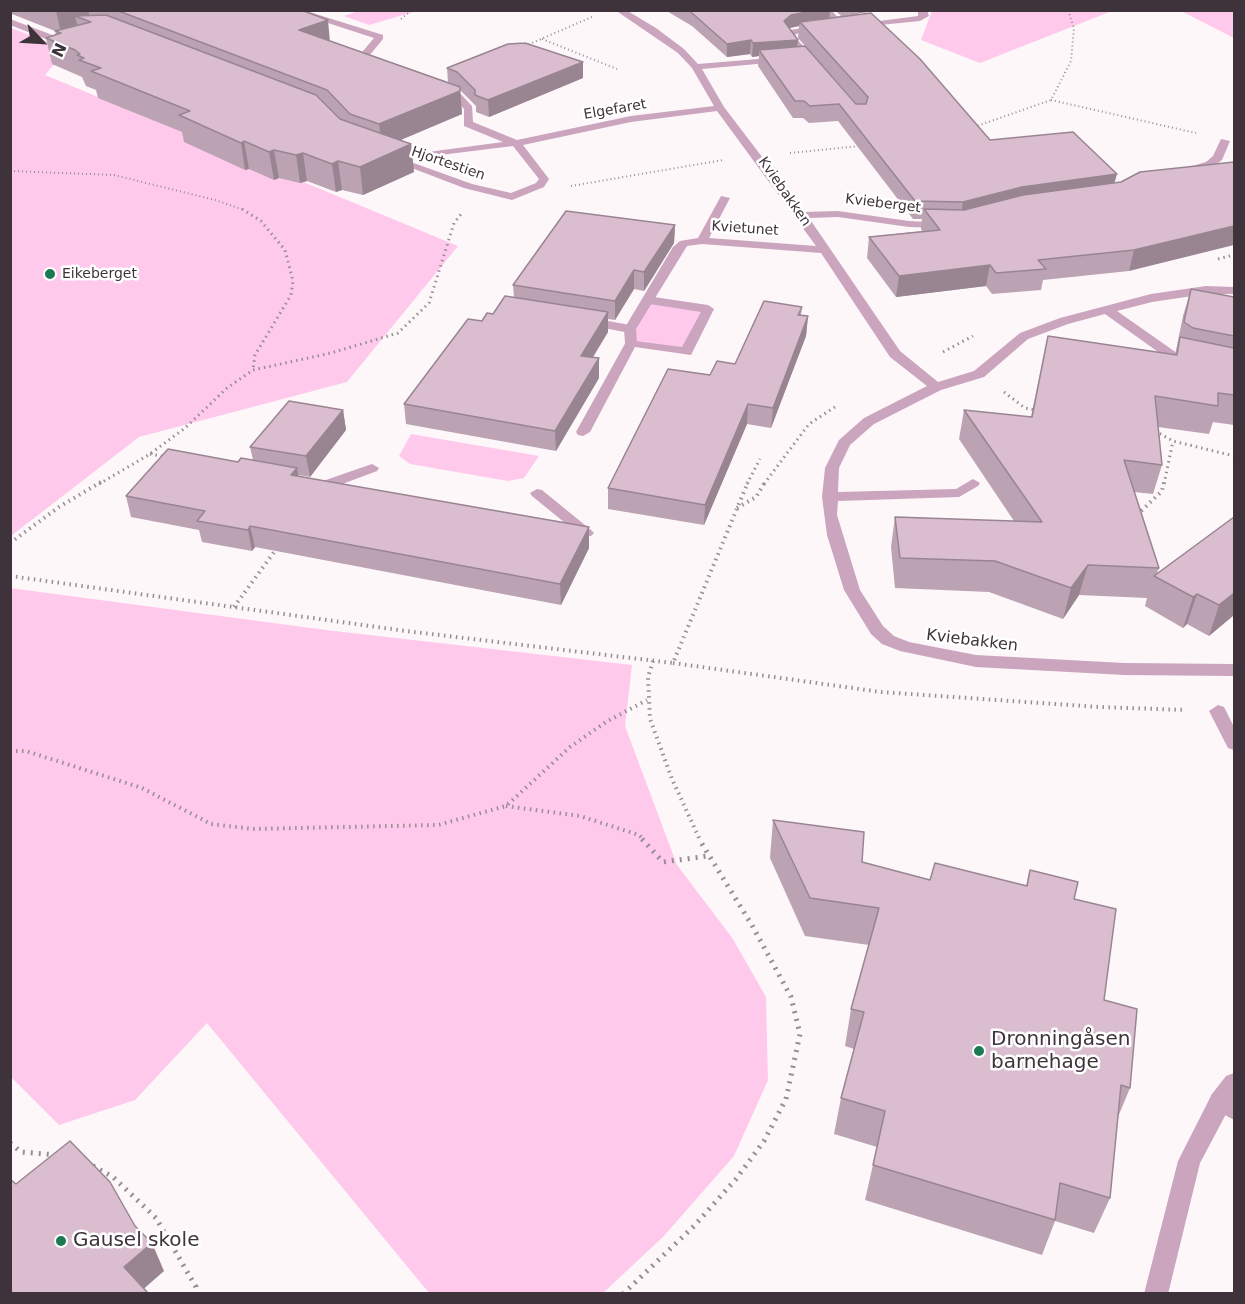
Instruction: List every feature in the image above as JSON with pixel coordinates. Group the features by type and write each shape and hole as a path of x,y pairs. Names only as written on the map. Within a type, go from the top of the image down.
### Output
{"street":[{"path":"292,10 380,37 363,57 385,66"},
{"name":"Kviebakken","path":"619,10 672,44 696,67 720,108 801,215 822,250 895,354 936,387"},
{"path":"825,10 841,25"},
{"path":"696,67 807,57 789,36 793,32 841,25 911,20 925,16 922,10"},
{"path":"10,22 54,39 78,35"},
{"path":"434,84 454,92 469,108 468,124 516,143"},
{"name":"Elgefaret","path":"428,155 516,143 631,119 720,108"},
{"path":"1173,173 1210,164 1218,158 1225,141"},
{"name":"Hjortestien","path":"379,154 468,186 512,197 540,185 543,178 516,143"},
{"name":"Kvietunet","path":"702,241 724,198"},
{"name":"Kvieberget","path":"801,215 838,214 909,224 960,225"},
{"name":"Kvietunet","path":"583,432 647,300 679,247 694,240 822,250"},
{"name":"Kviebakken","path":"1234,290 1179,293 1106,309 1024,336 979,374 936,387 869,421 844,443 832,468 830,497 832,525 852,590 877,630 888,640 906,647 976,661 1124,669 1234,670"},
{"path":"568,318 686,352 708,309 647,300"},
{"path":"1106,309 1180,361 1234,372"},
{"path":"295,480 324,486 372,468"},
{"path":"830,497 959,493 973,483"},
{"path":"537,493 585,533"},
{"path":"1218,711 1234,744"},
{"path":"1156,1293 1189,1161 1227,1105 1234,1083"}],"path":[{"path":"1051,100 1071,61 1074,28 1068,10"},
{"path":"524,46 599,14"},
{"path":"541,39 617,69"},
{"path":"973,127 1051,100 1225,141"},
{"path":"789,153 865,145"},
{"path":"566,187 726,160"},
{"path":"10,171 124,177 215,200 261,221 285,250 293,281 291,295 264,336 255,355 253,370"},
{"path":"10,543 59,507 150,453 185,428 227,388 253,370 331,353 398,333 429,303 454,223 464,212"},
{"path":"944,351 1025,408 1046,411"},
{"path":"1148,428 1173,441 1234,456"},
{"path":"1134,516 1162,491 1173,441"},
{"path":"150,453 171,459"},
{"path":"673,663 748,479 760,459"},
{"path":"233,608 280,543"},
{"path":"10,576 233,608 673,663 881,692 1099,707 1218,711"},
{"path":"622,1293 694,1226 736,1179 764,1141 786,1099 800,1034 791,997 753,927 708,856 689,820 672,779 650,719 647,700 648,678 653,661"},
{"path":"506,806 570,747 606,722 647,700"},
{"path":"10,751 26,751 85,772 142,788 211,824 253,829 327,830 438,825 506,806 580,816 639,835 663,862 708,856"},
{"path":"10,1143 21,1152 64,1156"},
{"path":"85,1162 113,1177 156,1218 196,1287 196,1293"}],"shaded area":[{"path":"361,10 417,11 369,25 344,16"},
{"path":"932,10 1112,11 980,63 921,40"},
{"path":"1181,11 1234,11 1234,38"},
{"path":"11,28 67,49 45,75 458,246 347,382 139,437 11,536"},
{"path":"647,300 708,309 686,352 631,343"},
{"path":"411,434 539,456 524,478 508,481 410,464 399,456"},
{"path":"10,588 326,630 632,665 625,726 677,865 733,939 766,997 768,1080 734,1156 663,1237 603,1293 429,1293 207,1023 135,1100 59,1125 11,1077"}],"building":[{"path":"116,10 301,10 328,20 299,30 460,87 460,91 379,124 350,114 327,90"},
{"path":"688,10 817,10 791,15 784,21 798,40 753,43 751,40 727,44"},
{"path":"871,13 920,59 990,140 1073,132 1117,174 1022,187 963,202 915,201 839,104 810,106 804,101 795,101 759,50 805,46 856,104 866,104 868,97 800,22"},
{"path":"106,15 316,95 340,119 411,144 360,167 338,161 332,164 303,153 296,155 274,150 269,152 244,141 241,143 179,115 190,111 91,71 101,68 79,60 84,58 77,55 80,54 75,50 46,38 61,33 55,31 91,22 75,16"},
{"path":"525,43 583,62 488,100 475,95 475,90 457,72 447,68 508,44"},
{"path":"1234,162 1234,226 1134,250 1038,260 1046,269 996,273 990,265 899,276 869,237 940,230 924,209 964,210 1023,195 1121,182 1140,172"},
{"path":"566,211 675,225 644,272 634,270 615,301 513,285"},
{"path":"1191,289 1234,297 1234,336 1193,328 1184,322"},
{"path":"505,296 608,312 581,356 599,358 555,431 404,404 468,319 482,321 487,313 493,314"},
{"path":"764,301 802,307 798,315 808,316 773,408 748,404 705,505 608,488 668,369 710,375 717,361 735,364"},
{"path":"1048,336 1177,355 1180,337 1234,348 1234,395 1218,393 1218,406 1155,396 1162,465 1124,460 1159,568 1088,565 1071,588 995,561 900,558 895,517 1042,522 964,410 1032,417"},
{"path":"289,401 343,410 306,456 250,447"},
{"path":"168,449 238,462 241,458 297,468 291,475 589,527 560,584 250,526 248,530 197,521 205,511 126,496"},
{"path":"1234,517 1234,593 1219,605 1197,594 1193,597 1154,576"},
{"path":"773,820 864,832 862,862 930,880 935,863 1027,886 1030,870 1078,882 1074,899 1116,909 1104,1000 1137,1009 1130,1088 1121,1085 1110,1198 1060,1183 1055,1220 873,1165 885,1111 841,1098 864,1012 851,1009 879,908 810,898"},
{"name":"Gausel skole","path":"70,1141 110,1182 135,1226 152,1243 124,1267 148,1293 10,1293 10,1179 16,1184"}],"place":[{"name":"Eikeberget","path":"50,274"},
{"name":"Dronningåsen barnehage","path":"979,1051"},
{"name":"Gausel skole","path":"61,1241"}]}
